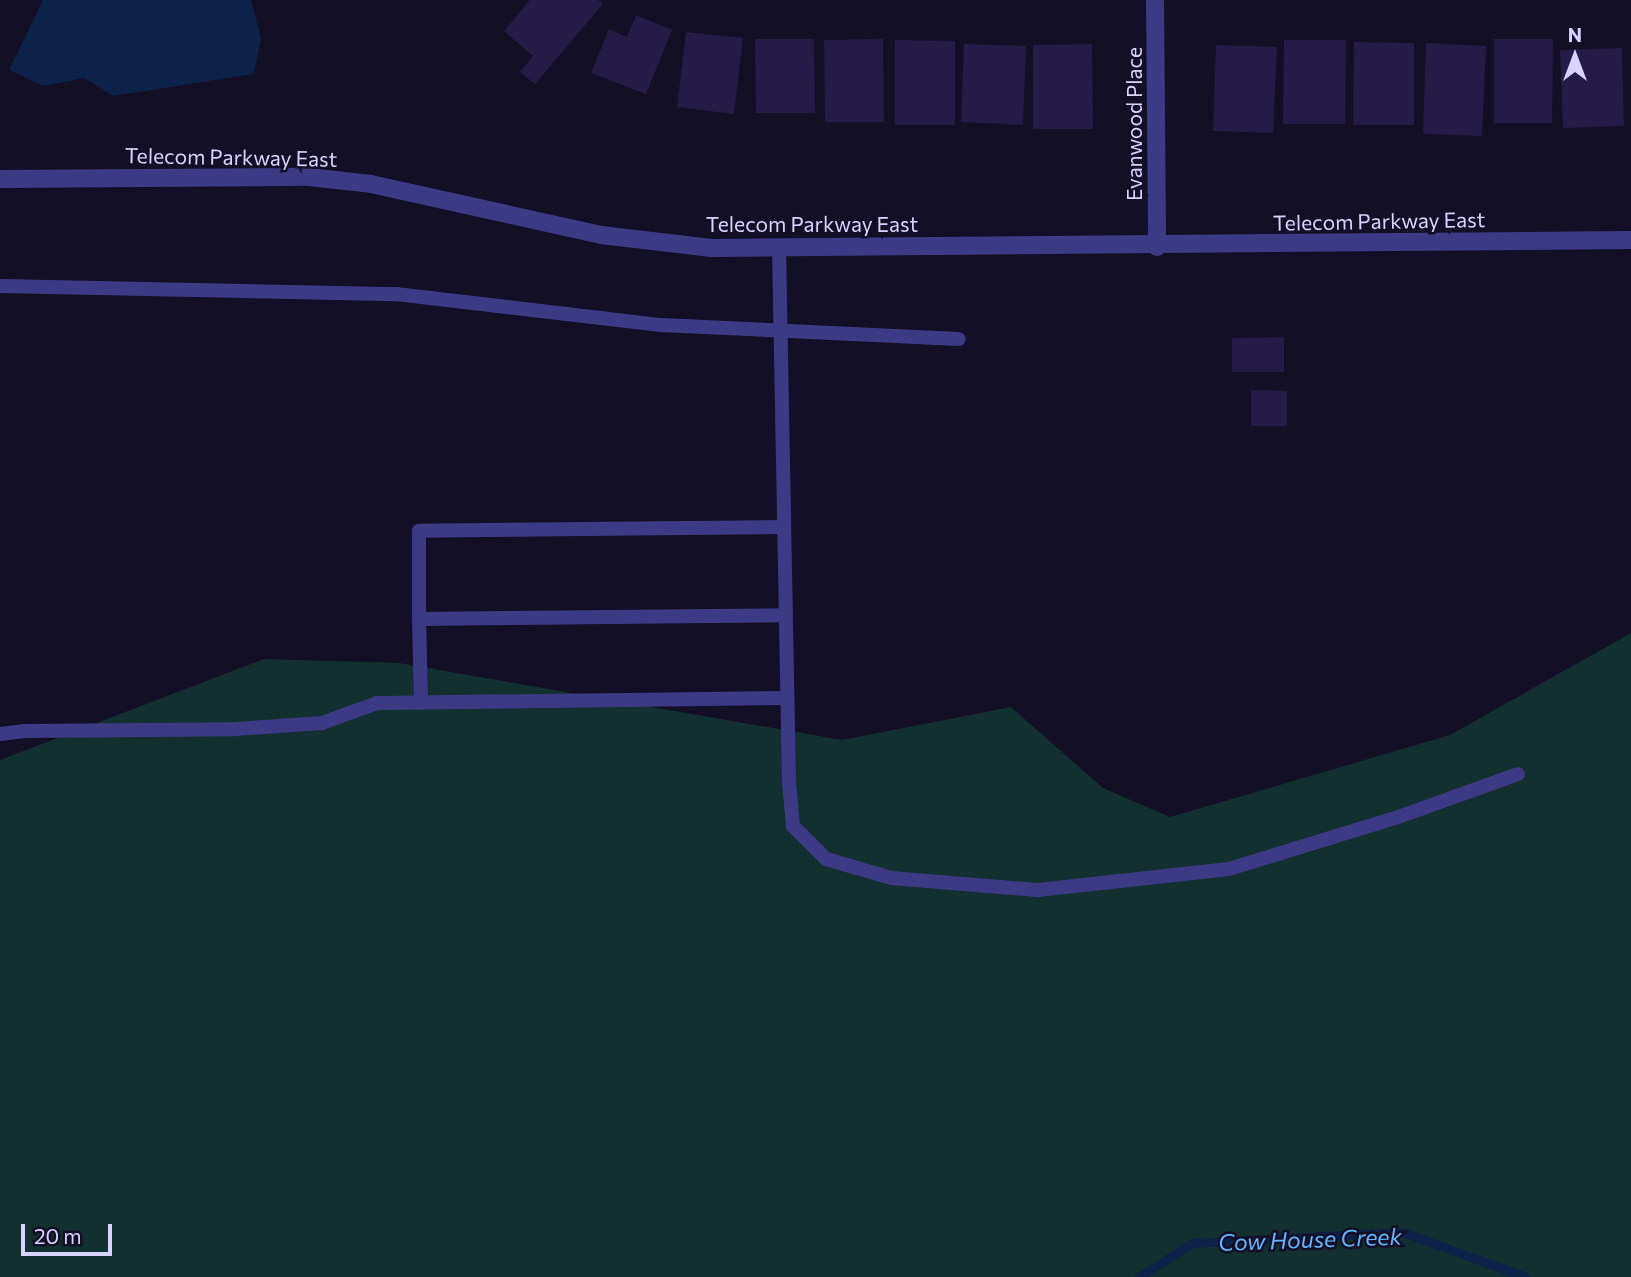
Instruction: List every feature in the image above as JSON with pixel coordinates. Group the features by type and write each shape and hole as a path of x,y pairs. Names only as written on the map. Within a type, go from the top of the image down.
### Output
{"street":[{"name":"Evanwood Place","path":"1156,0 1157,247"},
{"name":"Telecom Parkway East","path":"0,179 309,177 371,184 601,235 711,248 1157,247 1631,240"}],"lane":[{"path":"779,248 786,698 793,826 826,859 891,877 1038,890 1229,869 1402,816 1518,774"},
{"path":"0,286 396,295 660,325 959,339"},
{"path":"421,703 419,531 782,527"},
{"path":"419,619 785,615"},
{"path":"0,734 25,731 236,729 322,723 376,703 786,698"}],"green space":[{"path":"1631,633 1631,1277 0,1277 0,760 264,659 399,663 842,740 1011,707 1103,788 1170,817 1450,735"}],"water":[{"path":"43,0 251,0 261,38 254,74 113,96 84,78 44,86 9,70"}],"building":[{"path":"530,0 598,0 603,4 535,84 520,72 533,56 504,31"},
{"path":"636,15 672,30 646,94 591,73 609,29 627,37"},
{"path":"686,32 743,38 734,114 677,107"},
{"path":"755,39 814,39 815,113 756,113"},
{"path":"883,39 884,122 825,122 824,40"},
{"path":"1494,39 1553,39 1552,123 1494,123"},
{"path":"895,40 955,41 955,125 895,125"},
{"path":"1284,40 1346,40 1345,124 1283,124"},
{"path":"1354,42 1414,43 1414,125 1353,125"},
{"path":"1426,43 1486,46 1482,136 1423,134"},
{"path":"964,44 1026,46 1023,125 961,122"},
{"path":"1092,44 1093,129 1033,129 1033,45"},
{"path":"1216,45 1277,47 1273,133 1213,131"},
{"path":"1622,48 1624,126 1563,128 1560,50"},
{"path":"1284,337 1284,372 1232,372 1232,338"},
{"path":"1251,390 1287,391 1287,426 1251,426"}],"waterway":[{"name":"Cow House Creek","path":"1139,1277 1192,1243 1402,1232 1526,1277"}]}
